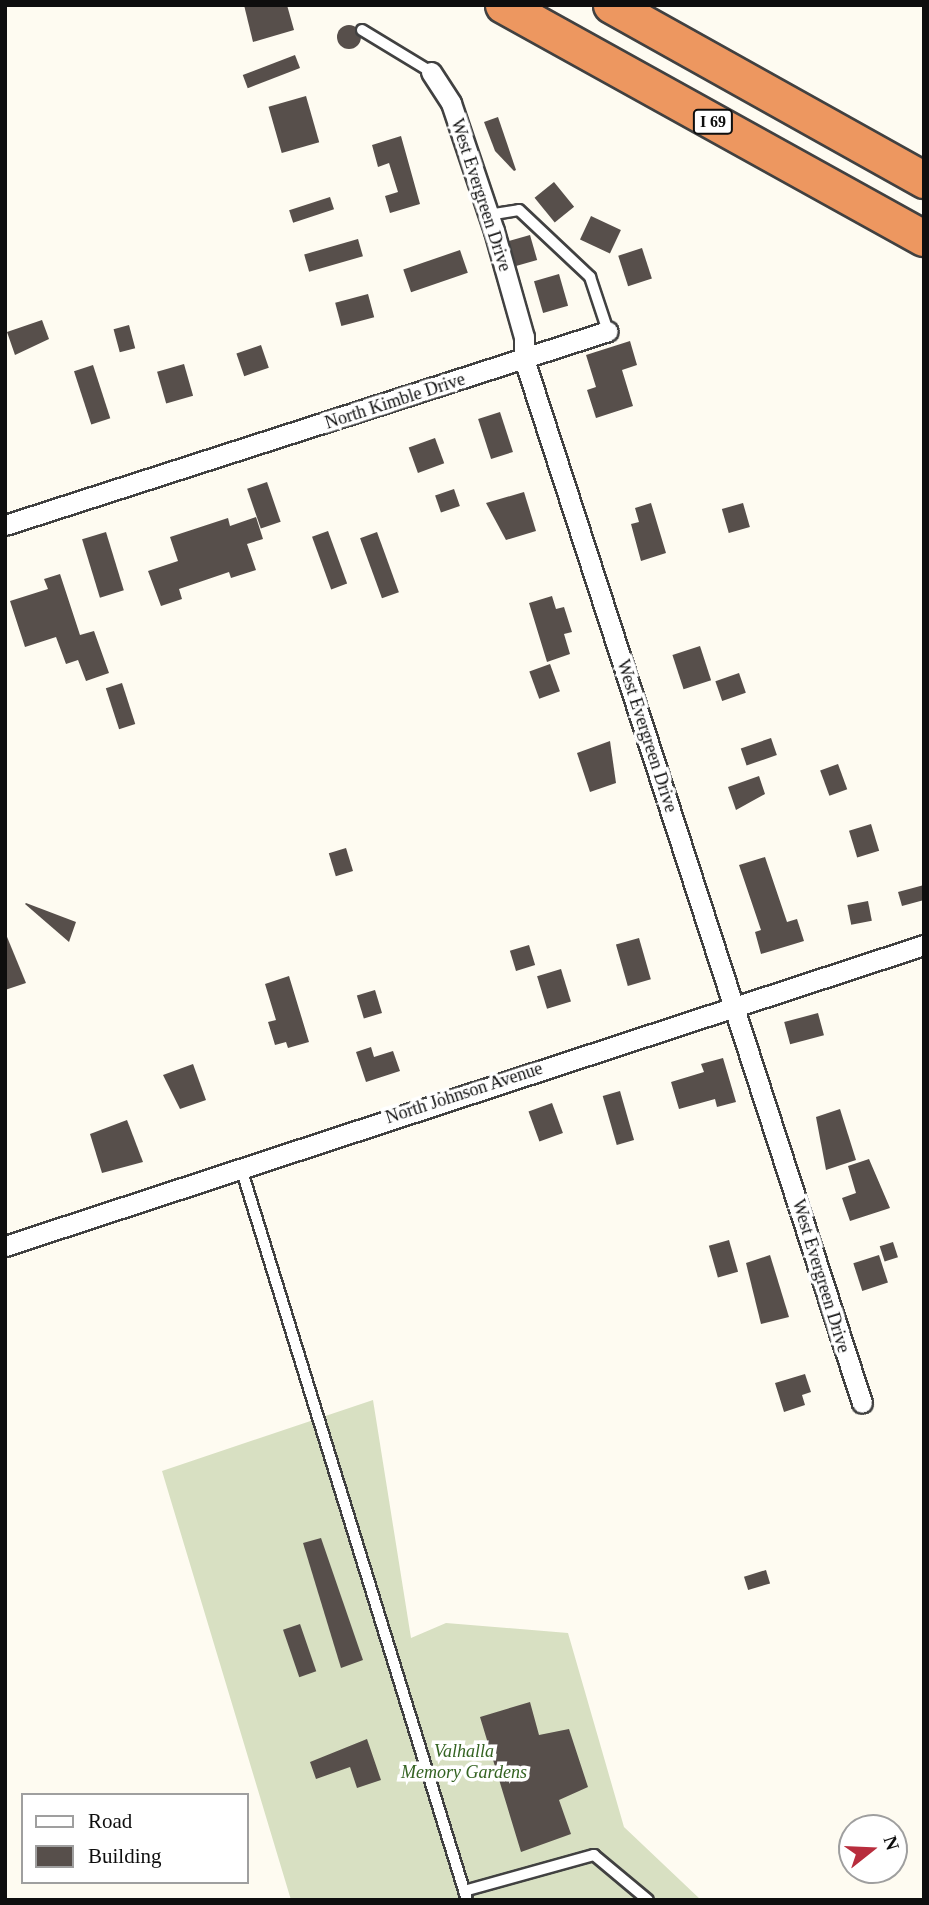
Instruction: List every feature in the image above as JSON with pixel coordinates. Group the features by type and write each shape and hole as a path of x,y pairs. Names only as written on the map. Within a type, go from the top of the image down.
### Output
{"highway":[{"name":"I 69","path":"503,5 924,238"},
{"path":"611,5 924,180"}],"street":[{"name":"West Evergreen Drive","path":"431,72 451,103 488,215 524,338 524,359 862,1403"},
{"name":"North Kimble Drive","path":"5,526 608,331"},
{"name":"North Johnson Avenue","path":"5,1246 924,944"}],"lane":[{"path":"362,30 431,72"},
{"name":"North Kimble Drive","path":"488,215 519,210 590,277 608,331"},
{"path":"241,1167 466,1895 594,1855 648,1900"}],"green space":[{"name":"Valhalla Memory Gardens","path":"373,1400 411,1638 446,1623 568,1633 624,1827 701,1900 291,1900 162,1471"}],"building":[{"path":"244,5 287,5 294,30 253,42"},
{"path":"349,25 357,29 361,37 357,45 349,49 341,45 337,37 341,29"},
{"path":"295,55 300,68 248,88 243,75"},
{"path":"306,96 319,142 282,153 269,107"},
{"path":"498,117 516,170 514,171 495,151 484,122"},
{"path":"401,136 420,204 390,213 385,196 398,192 389,163 378,167 372,145"},
{"path":"554,182 574,207 555,223 535,198"},
{"path":"330,197 334,209 293,223 289,210"},
{"path":"591,216 621,230 610,254 580,240"},
{"path":"530,235 537,260 516,266 509,241"},
{"path":"358,239 363,256 309,272 304,254"},
{"path":"642,248 652,278 628,286 618,256"},
{"path":"460,250 468,273 411,292 403,270"},
{"path":"559,274 568,306 543,313 534,281"},
{"path":"368,294 374,317 341,326 335,303"},
{"path":"42,320 49,339 15,355 7,332"},
{"path":"129,325 135,348 120,352 114,329"},
{"path":"630,341 637,365 622,370 633,406 596,418 587,390 596,387 586,355"},
{"path":"261,345 269,368 244,376 236,353"},
{"path":"184,364 193,396 166,403 157,372"},
{"path":"93,365 110,418 91,424 74,371"},
{"path":"500,412 513,452 491,459 478,419"},
{"path":"435,438 444,463 418,473 409,448"},
{"path":"267,482 281,522 261,529 247,489"},
{"path":"454,489 460,506 441,513 435,496"},
{"path":"524,492 536,531 506,540 486,503"},
{"path":"651,503 666,553 641,561 631,524 639,522 635,508"},
{"path":"743,503 750,527 729,533 722,509"},
{"path":"256,517 263,539 247,544 256,570 231,578 229,572 179,589 182,599 161,606 148,571 178,561 170,537 228,518 230,526"},
{"path":"328,531 347,584 331,589 312,537"},
{"path":"106,532 124,590 100,598 82,539"},
{"path":"377,532 399,592 382,598 360,538"},
{"path":"60,574 80,635 94,631 109,673 86,681 78,660 66,664 56,637 25,647 10,601 48,589 44,579"},
{"path":"552,596 556,609 564,607 572,632 564,634 570,654 547,662 529,603"},
{"path":"700,646 711,680 684,689 672,655"},
{"path":"550,664 560,691 539,699 529,672"},
{"path":"739,673 746,693 722,701 715,681"},
{"path":"122,683 135,724 119,729 106,688"},
{"path":"771,738 777,755 747,765 741,748"},
{"path":"610,741 616,783 590,792 577,753"},
{"path":"838,764 847,789 829,796 820,770"},
{"path":"759,776 765,794 736,810 728,787"},
{"path":"871,824 879,851 857,858 849,831"},
{"path":"346,848 353,871 336,876 329,853"},
{"path":"765,857 787,922 797,919 804,941 761,954 755,932 761,930 739,865"},
{"path":"924,885 924,900 902,906 898,892"},
{"path":"868,901 872,921 851,925 847,905"},
{"path":"25,904 76,922 69,942"},
{"path":"5,932 26,983 5,990"},
{"path":"639,938 651,979 628,986 616,945"},
{"path":"529,945 535,965 516,971 510,951"},
{"path":"561,969 571,1002 547,1009 537,976"},
{"path":"289,976 309,1042 288,1048 286,1042 275,1045 268,1022 276,1020 265,984"},
{"path":"375,990 382,1013 364,1019 357,996"},
{"path":"818,1013 824,1035 790,1044 784,1022"},
{"path":"371,1047 374,1057 393,1051 400,1071 366,1082 356,1052"},
{"path":"723,1058 736,1102 717,1107 715,1099 679,1109 671,1082 704,1072 701,1064"},
{"path":"193,1064 206,1100 180,1109 163,1075"},
{"path":"620,1091 634,1140 617,1145 603,1096"},
{"path":"552,1103 563,1133 539,1142 529,1112"},
{"path":"840,1109 856,1160 826,1170 816,1117"},
{"path":"127,1120 143,1162 102,1173 90,1134"},
{"path":"869,1159 890,1208 850,1221 842,1198 856,1193 848,1166"},
{"path":"729,1240 738,1272 718,1278 709,1246"},
{"path":"893,1242 898,1257 885,1262 880,1246"},
{"path":"770,1255 789,1317 761,1324 746,1263"},
{"path":"879,1255 888,1283 862,1291 853,1263"},
{"path":"805,1374 811,1392 802,1395 805,1405 784,1412 775,1383"},
{"path":"321,1538 363,1660 341,1668 303,1543"},
{"path":"766,1570 770,1583 748,1590 744,1577"},
{"path":"300,1624 316,1671 299,1677 283,1630"},
{"path":"530,1702 539,1735 569,1729 588,1787 559,1800 571,1834 521,1852 480,1717"},
{"path":"367,1739 381,1780 357,1788 350,1767 316,1779 310,1762"}]}
